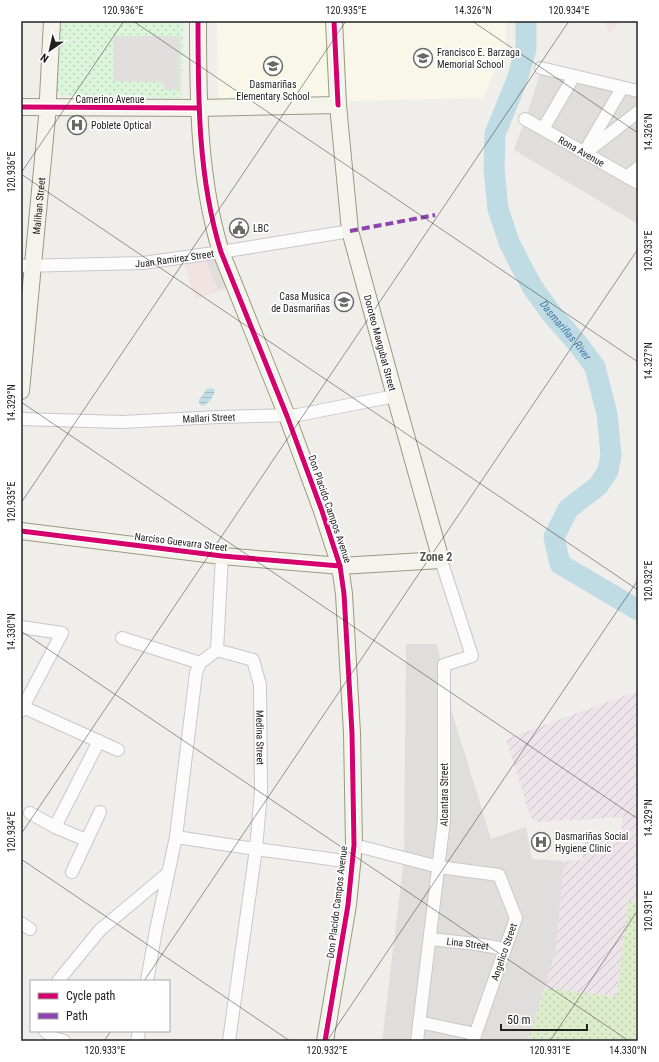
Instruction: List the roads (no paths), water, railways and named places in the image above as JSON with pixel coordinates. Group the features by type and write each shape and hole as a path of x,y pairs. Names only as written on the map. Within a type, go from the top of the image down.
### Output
{"street":[{"name":"Malihan Street","path":"21,391 27,266 47,108 52,21"},
{"name":"Don Placido Campos Avenue","path":"198,21 199,108 205,174 214,229 287,416 322,511 340,566 344,594 352,733 354,846 348,905 325,1041"},
{"name":"Doroteo Mangubat Street","path":"334,21 338,104 350,231 441,560 472,656"},
{"path":"541,68 638,91"},
{"path":"543,130 574,76"},
{"path":"584,153 622,88"},
{"name":"Camerino Avenue","path":"21,107 199,108 338,104"},
{"path":"584,153 638,112"},
{"name":"Rona Avenue","path":"525,119 638,183"},
{"path":"627,177 638,168"},
{"name":"Juan Ramirez Street","path":"27,266 143,263 350,231"},
{"name":"Mallari Street","path":"21,419 122,422 218,417 298,416 395,396"},
{"name":"Narciso Guevarra Street","path":"21,531 222,556 340,566 441,560"},
{"path":"147,980 156,930 176,837 196,673 200,663 216,650 222,556"},
{"path":"21,627 62,633 22,709 118,750"},
{"path":"122,638 200,663"},
{"name":"Medina Street","path":"216,650 252,660 260,685 261,791 256,849"},
{"name":"Alcantara Street","path":"439,867 444,820 444,665 472,656"},
{"path":"55,827 99,741"},
{"path":"72,872 100,812"},
{"path":"30,813 55,827 86,840"},
{"path":"176,837 352,862"},
{"path":"354,846 439,867 417,1041"},
{"path":"229,1041 256,849"},
{"name":"Angelico Street","path":"439,867 499,875 516,918 474,1037"},
{"path":"59,980 100,930 168,874"},
{"name":"Lina Street","path":"430,939 505,949"},
{"path":"419,1022 474,1037"},
{"path":"46,1032 54,1038 64,1041"}],"water":[{"path":"212,388 215,390 212,398 202,406 199,403 199,400 207,389"}],"waterway":[{"name":"Dasmariñas River","path":"526,21 526,49 517,80 495,134 494,169 498,209 509,242 533,288 551,313 578,344 595,367 607,414 611,455 608,471 598,486 568,509 554,537 560,564 638,610"}],"place":[{"name":"Francisco E. Barzaga Memorial School","path":"423,58"},
{"name":"Dasmariñas Elementary School","path":"273,66"},
{"name":"Poblete Optical","path":"77,125"},
{"name":"LBC","path":"239,228"},
{"name":"Casa Musica de Dasmariñas","path":"344,302"},
{"name":"Dasmariñas Social Hygiene Clinic","path":"541,842"}],"district":[{"name":"Zone 2","path":"436,557"}]}
